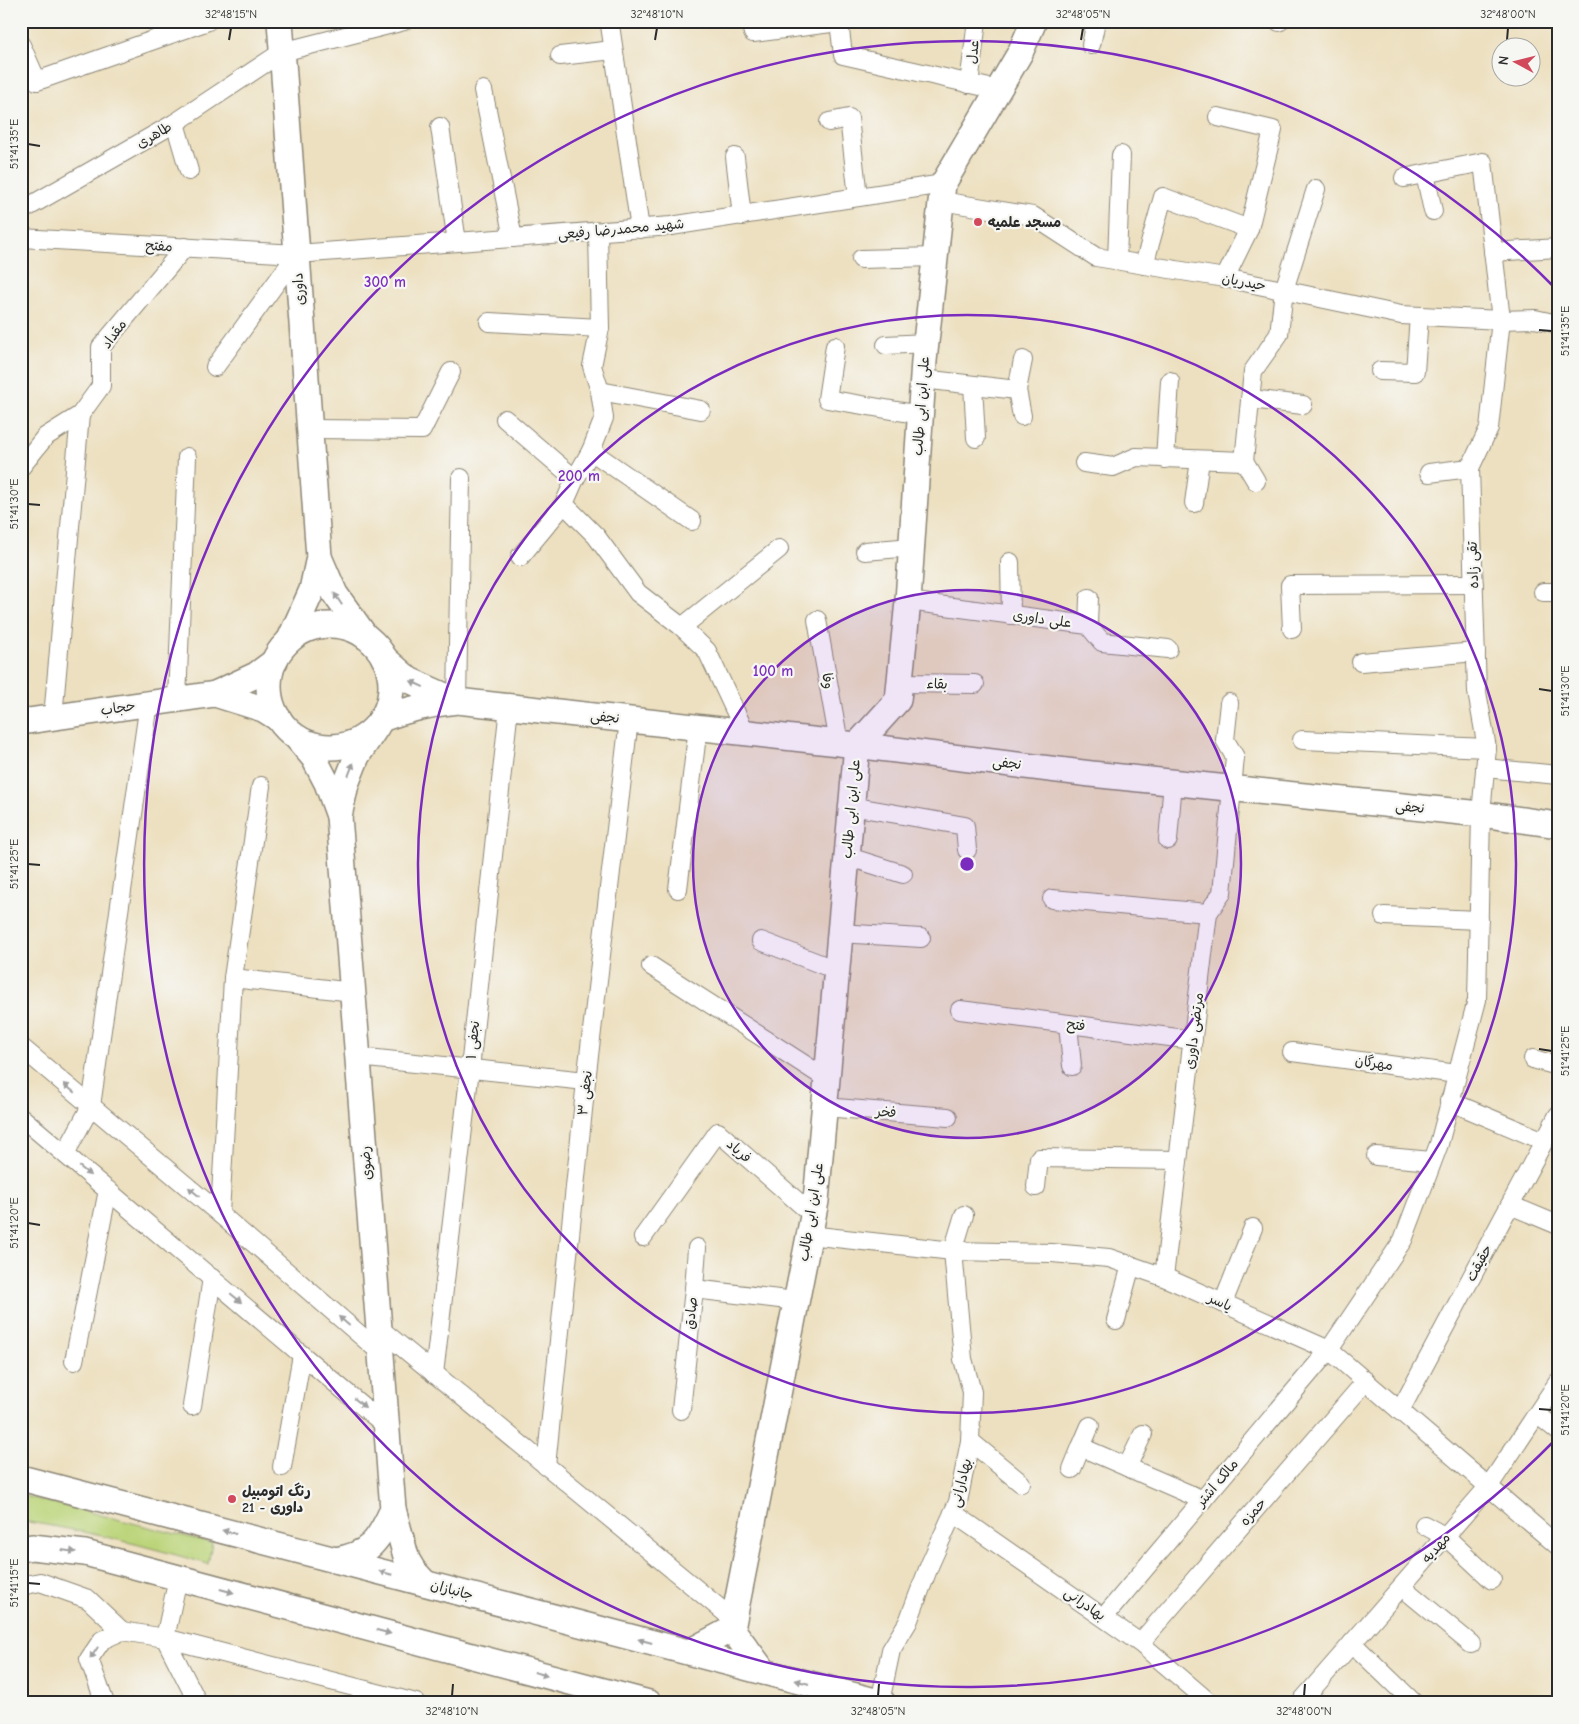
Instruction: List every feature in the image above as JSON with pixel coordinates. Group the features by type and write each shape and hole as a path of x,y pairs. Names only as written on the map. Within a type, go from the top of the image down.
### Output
{"street":[{"path":"21,45 37,81 208,21"},
{"name":"داوری","path":"280,21 319,557"},
{"name":"طاهری","path":"21,211 174,123 282,52 404,21"},
{"path":"750,21 753,33 840,22 843,55 998,90"},
{"name":"عدل","path":"969,84 977,21"},
{"name":"علی ابن ابی طالب","path":"733,1625 816,1201 851,806 848,744 898,700 908,601 926,343 942,193 1020,53 1034,21"},
{"path":"1091,45 1096,21"},
{"path":"610,25 640,229"},
{"path":"560,56 614,50"},
{"path":"483,90 513,238"},
{"path":"1218,117 1273,130 1249,229 1225,278"},
{"path":"829,122 849,118 858,197"},
{"path":"174,123 190,172"},
{"path":"440,127 457,242"},
{"path":"1117,260 1121,154"},
{"path":"735,157 742,216"},
{"name":"تقی زاده","path":"1424,174 1483,162 1501,320 1489,428 1470,468 1477,692 1487,748 1481,814 1477,1000 1449,1101"},
{"path":"1404,178 1424,174 1432,212"},
{"path":"1256,482 1244,461 1253,371 1279,334 1284,290 1316,189"},
{"name":"شهید محمدرضا رفیعی","path":"297,254 640,229 742,216 858,197 942,193"},
{"name":"حیدریان","path":"942,193 1033,216 1096,257 1225,278 1401,315 1501,320 1535,319 1558,324"},
{"path":"1144,265 1163,197 1249,229"},
{"path":"520,557 564,504 604,418 600,392 592,366 600,328 598,232"},
{"name":"مفتح","path":"21,238 297,254"},
{"name":"مقداد","path":"21,467 45,437 80,415 101,386 101,347 185,247"},
{"path":"1493,252 1558,248"},
{"path":"215,367 297,254"},
{"path":"861,259 935,257"},
{"path":"1380,371 1415,372 1419,316"},
{"path":"489,322 600,328"},
{"path":"886,345 926,343"},
{"path":"835,346 827,399 920,415"},
{"path":"1022,416 1018,390 1023,360"},
{"path":"309,429 422,430 451,372"},
{"path":"923,379 1018,390"},
{"path":"1165,459 1170,381"},
{"path":"973,385 976,438"},
{"path":"600,392 701,410"},
{"path":"1250,399 1303,405"},
{"path":"54,717 80,415"},
{"path":"505,419 575,478"},
{"path":"590,451 692,521"},
{"path":"177,699 187,457"},
{"path":"1084,463 1113,467 1136,457 1244,461"},
{"path":"1194,503 1200,460"},
{"path":"1429,473 1470,468"},
{"path":"457,701 460,478"},
{"path":"564,504 596,536 638,593 682,627 707,651 745,732"},
{"path":"865,552 912,547"},
{"path":"682,627 779,549"},
{"path":"319,557 335,594 365,636 380,650 388,668 391,688 387,708 357,756 346,784 339,816"},
{"path":"319,557 312,590 290,639 277,655 270,673 270,694 275,713 314,758 339,816"},
{"path":"1010,562 1011,615"},
{"path":"1292,629 1290,585 1474,584"},
{"path":"1088,626 1089,598"},
{"name":"علی داوری","path":"908,601 1088,626 1102,642 1168,648"},
{"name":"وفا","path":"817,620 848,744"},
{"path":"290,639 308,629 327,624 348,626 365,636"},
{"path":"1361,662 1476,652"},
{"path":"384,658 409,680 457,701"},
{"path":"216,694 256,674 275,661"},
{"name":"بقاء","path":"900,683 975,684"},
{"path":"216,694 263,709 303,741 322,747 342,746 361,738 379,723 408,709 457,701"},
{"name":"حجاب","path":"21,722 216,694"},
{"name":"نجفی","path":"457,701 745,732 1232,789 1481,814 1558,825"},
{"path":"65,1154 91,1106 149,703"},
{"name":"مرتضی داوری","path":"1164,1277 1208,913 1222,893 1235,757 1225,740 1229,703"},
{"name":"نجفی ۱","path":"434,1374 470,1069 509,707"},
{"name":"نجفی ۳","path":"546,1466 586,1081 629,720"},
{"path":"678,889 698,727"},
{"path":"1302,740 1487,748"},
{"path":"1485,768 1558,775"},
{"path":"1168,840 1173,782"},
{"path":"220,1214 233,978 260,786"},
{"path":"851,806 966,826 967,850"},
{"name":"رضوی","path":"339,816 392,1509"},
{"path":"846,856 902,874"},
{"path":"1052,899 1208,913"},
{"path":"1384,916 1479,920"},
{"path":"840,933 921,938"},
{"path":"761,941 836,970"},
{"path":"651,966 826,1079"},
{"path":"233,978 353,992"},
{"name":"فتح","path":"960,1010 1192,1040"},
{"path":"1068,1024 1072,1066"},
{"path":"21,1047 220,1214 381,1353"},
{"name":"مهرگان","path":"1292,1052 1457,1074"},
{"path":"358,1057 586,1081"},
{"path":"1533,1059 1558,1066"},
{"path":"1449,1101 1544,1141"},
{"name":"مالک اشتر","path":"1104,1617 1329,1350 1404,1240 1438,1144 1449,1101"},
{"name":"فخر","path":"824,1107 948,1117"},
{"name":"حقیقت","path":"1400,1411 1558,1115"},
{"path":"21,1117 386,1426"},
{"name":"فریاد","path":"643,1237 718,1132 811,1225"},
{"path":"1376,1156 1432,1161"},
{"path":"1036,1187 1039,1158 1178,1160"},
{"path":"74,1361 108,1190"},
{"path":"1510,1205 1558,1225"},
{"path":"954,1251 964,1215"},
{"name":"یاسر","path":"811,1225 954,1251 1062,1254 1109,1258 1164,1277 1329,1350 1558,1546"},
{"path":"1223,1303 1253,1228"},
{"path":"694,1289 697,1248"},
{"name":"بهادارانی","path":"882,1702 891,1650 908,1622 930,1564 958,1502 970,1441 972,1392 963,1359 954,1251"},
{"path":"1116,1320 1131,1265"},
{"path":"192,1406 212,1278"},
{"name":"صادق","path":"681,1410 694,1289 796,1301"},
{"path":"379,1328 546,1466 733,1625 764,1672"},
{"path":"282,1467 302,1355"},
{"name":"حمزه","path":"1140,1643 1366,1381"},
{"name":"مهدیه","path":"1300,1703 1489,1486 1558,1382"},
{"path":"1537,1414 1558,1431"},
{"path":"1072,1469 1090,1426"},
{"path":"1127,1467 1142,1434"},
{"path":"970,1441 1021,1483"},
{"path":"1081,1447 1203,1500"},
{"name":"جانبازان","path":"21,1478 882,1702"},
{"path":"335,1560 351,1558 368,1549 383,1532 392,1509"},
{"path":"392,1509 407,1560 424,1583"},
{"name":"بهادرانی","path":"953,1514 1140,1643 1206,1702"},
{"path":"1424,1525 1446,1537 1492,1580"},
{"path":"21,1549 32,1547 85,1553 649,1703"},
{"path":"178,1578 166,1638 198,1703"},
{"path":"21,1586 40,1582 88,1598 122,1631"},
{"path":"1402,1587 1471,1644"},
{"path":"689,1652 733,1625"},
{"path":"103,1702 89,1659 102,1640 122,1631 166,1638 416,1703"},
{"path":"1352,1643 1414,1703"}],"green space":[{"path":"21,1495 212,1543 208,1564 115,1539 21,1521"}],"place":[{"name":"مسجد علمیه","path":"978,222"},
{"name":"رنگ اتومبیل 21 - داوری","path":"232,1499"}]}
